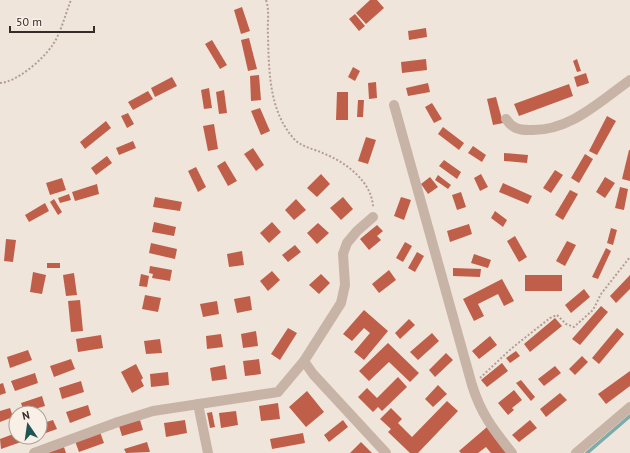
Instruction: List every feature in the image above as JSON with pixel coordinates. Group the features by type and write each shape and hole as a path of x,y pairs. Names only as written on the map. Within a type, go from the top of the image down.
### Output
{"street":[{"path":"506,119 511,127 520,130 545,130 562,126 603,100 630,80"},
{"path":"394,105 479,408 512,453"},
{"path":"34,453 118,422 153,411 278,392 304,361 341,303 345,285 343,254 347,242 373,217"},
{"path":"304,361 313,374 386,453"},
{"path":"198,404 208,453"},
{"path":"576,453 630,407"}],"path":[{"path":"0,83 8,83 18,77 52,46 71,0"},
{"path":"266,0 268,18 269,75 277,113 287,129 302,146 326,154 357,175 365,184 373,203 373,217"},
{"path":"472,385 512,348 550,318 557,315 566,324 574,326 582,321 593,310 601,294 630,258"}],"building":[{"path":"370,0 377,0 384,8 366,24 356,13"},
{"path":"242,7 250,31 241,34 234,10"},
{"path":"355,14 365,26 359,31 349,19"},
{"path":"426,28 427,37 409,40 408,31"},
{"path":"249,38 257,69 248,71 241,40"},
{"path":"212,40 227,65 220,69 205,44"},
{"path":"426,59 427,70 402,73 401,62"},
{"path":"577,59 581,71 577,72 573,61"},
{"path":"353,67 360,71 355,81 348,77"},
{"path":"586,73 589,83 577,87 574,77"},
{"path":"259,75 261,100 251,101 250,76"},
{"path":"172,77 177,86 155,97 151,88"},
{"path":"376,82 377,98 369,99 368,83"},
{"path":"428,83 430,92 408,96 406,88"},
{"path":"569,84 573,96 519,116 514,104"},
{"path":"209,88 212,108 204,109 201,90"},
{"path":"224,90 227,113 219,114 216,92"},
{"path":"148,91 153,99 133,110 128,102"},
{"path":"337,92 348,92 348,120 336,120"},
{"path":"496,97 503,123 493,125 487,99"},
{"path":"358,100 364,100 363,117 357,117"},
{"path":"432,103 442,119 434,123 425,107"},
{"path":"260,108 270,131 261,135 251,111"},
{"path":"128,113 134,124 127,128 121,116"},
{"path":"607,116 616,121 597,155 589,151"},
{"path":"106,121 111,128 85,149 80,142"},
{"path":"214,124 218,149 208,151 203,126"},
{"path":"443,127 464,143 459,150 438,134"},
{"path":"366,137 376,140 368,164 358,161"},
{"path":"133,141 136,148 119,155 116,148"},
{"path":"473,146 486,155 482,162 468,153"},
{"path":"253,148 264,165 256,171 244,154"},
{"path":"630,150 630,181 622,179"},
{"path":"504,153 528,155 527,163 504,161"},
{"path":"585,154 593,159 579,183 571,178"},
{"path":"107,156 112,163 96,175 91,168"},
{"path":"444,160 461,172 457,179 439,166"},
{"path":"225,161 237,181 228,186 217,166"},
{"path":"196,167 206,187 198,192 188,171"},
{"path":"555,170 563,175 551,193 543,188"},
{"path":"321,174 330,184 317,197 307,188"},
{"path":"481,174 488,187 480,191 474,178"},
{"path":"438,175 451,185 448,189 435,180"},
{"path":"430,177 438,187 428,194 421,184"},
{"path":"605,177 615,183 605,198 596,192"},
{"path":"62,178 66,190 50,195 46,183"},
{"path":"503,183 532,196 528,204 499,192"},
{"path":"97,184 99,194 75,201 72,192"},
{"path":"620,187 628,189 624,210 615,208"},
{"path":"570,190 578,194 563,220 555,215"},
{"path":"461,192 466,207 457,210 452,195"},
{"path":"69,194 71,200 60,203 58,198"},
{"path":"155,197 182,202 180,211 153,207"},
{"path":"343,197 353,209 341,220 330,208"},
{"path":"401,197 411,200 404,220 394,216"},
{"path":"54,199 62,212 58,215 50,202"},
{"path":"296,199 306,210 294,220 285,210"},
{"path":"45,203 49,211 29,222 25,215"},
{"path":"495,211 507,220 503,227 491,218"},
{"path":"154,222 176,227 174,236 152,232"},
{"path":"272,222 281,232 269,243 260,233"},
{"path":"318,223 329,233 317,244 307,233"},
{"path":"469,224 472,234 450,242 447,231"},
{"path":"377,225 383,231 377,236 381,240 369,250 360,239"},
{"path":"611,228 617,230 613,245 607,243"},
{"path":"515,236 527,257 519,262 507,241"},
{"path":"6,239 16,240 13,262 4,261"},
{"path":"567,241 576,245 565,266 556,261"},
{"path":"405,242 412,246 403,262 396,258"},
{"path":"151,243 177,249 175,259 149,253"},
{"path":"295,245 301,252 288,262 282,255"},
{"path":"606,248 611,251 598,279 592,277"},
{"path":"242,251 244,265 229,267 227,254"},
{"path":"417,252 424,256 415,272 408,268"},
{"path":"474,254 491,260 488,268 471,263"},
{"path":"47,263 60,263 60,268 47,268"},
{"path":"150,266 172,270 170,281 152,278 153,274 149,273"},
{"path":"453,268 481,269 480,277 453,276"},
{"path":"389,270 396,280 379,293 372,284"},
{"path":"272,271 280,280 268,291 260,281"},
{"path":"33,272 46,275 42,294 30,292"},
{"path":"74,273 77,295 66,296 63,275"},
{"path":"141,274 149,276 147,287 139,286"},
{"path":"321,274 330,283 319,294 309,285"},
{"path":"525,275 562,275 562,291 525,291"},
{"path":"630,275 630,289 616,303 610,296"},
{"path":"502,279 514,301 504,306 498,294 478,304 484,316 474,321 463,299"},
{"path":"584,289 590,297 571,313 565,305"},
{"path":"145,295 161,298 158,312 142,309"},
{"path":"250,296 252,310 237,313 234,299"},
{"path":"80,300 83,331 71,332 68,301"},
{"path":"217,301 219,314 203,317 200,304"},
{"path":"601,306 608,312 580,345 572,339"},
{"path":"364,310 388,331 364,360 354,352 370,333 364,328 352,341 343,334"},
{"path":"555,318 562,326 530,352 524,344"},
{"path":"409,319 415,325 400,339 395,333"},
{"path":"288,328 297,333 280,360 271,354"},
{"path":"617,328 624,334 599,364 592,358"},
{"path":"256,331 258,346 243,348 241,334"},
{"path":"432,333 439,341 418,360 410,352"},
{"path":"221,334 223,347 207,349 206,336"},
{"path":"101,335 103,348 78,352 76,339"},
{"path":"490,336 497,345 479,359 472,351"},
{"path":"160,339 162,353 146,354 144,341"},
{"path":"388,343 419,373 410,382 389,362 369,381 359,371"},
{"path":"28,350 32,360 10,368 7,357"},
{"path":"516,351 520,356 510,363 506,358"},
{"path":"446,353 453,360 435,377 429,370"},
{"path":"582,356 588,362 575,375 569,369"},
{"path":"71,359 75,369 54,377 50,366"},
{"path":"259,359 261,374 245,376 243,361"},
{"path":"502,363 508,371 487,387 481,380"},
{"path":"136,364 143,378 141,380 144,386 132,393 121,372"},
{"path":"225,365 227,379 212,381 210,368"},
{"path":"555,366 561,373 544,386 538,379"},
{"path":"630,371 630,386 606,404 598,394"},
{"path":"168,372 169,385 151,387 150,374"},
{"path":"35,373 38,383 15,391 11,381"},
{"path":"398,377 407,387 382,411 378,407 373,412 358,397 367,388 377,398"},
{"path":"521,380 535,397 531,401 516,383"},
{"path":"81,381 84,392 62,399 59,388"},
{"path":"3,383 6,393 0,395 0,384"},
{"path":"438,385 447,394 433,407 425,399"},
{"path":"514,390 522,400 512,408 514,410 508,415 498,403"},
{"path":"307,391 324,412 306,427 289,407"},
{"path":"560,393 567,400 546,417 540,409"},
{"path":"42,396 45,405 22,405 21,403"},
{"path":"447,401 458,411 418,453 410,453 388,432 391,429 380,419 391,408 402,419 398,423 412,437"},
{"path":"278,403 280,419 261,421 259,406"},
{"path":"88,405 91,415 70,423 66,412"},
{"path":"8,409 8,419 0,422 0,411"},
{"path":"236,411 238,425 221,428 219,413"},
{"path":"212,412 215,427 210,428 207,413"},
{"path":"53,420 57,429 48,432 48,422"},
{"path":"140,420 143,430 122,436 119,426"},
{"path":"185,420 187,433 166,437 164,423"},
{"path":"343,420 348,427 329,442 324,435"},
{"path":"530,420 537,428 519,442 512,435"},
{"path":"487,427 509,453 491,453 486,447 478,453 461,453 459,451"},
{"path":"100,432 104,443 79,452 75,441"},
{"path":"303,433 305,443 272,449 270,439"},
{"path":"8,436 8,445 12,445 1,449 0,439"},
{"path":"147,442 150,452 126,453 124,449"},
{"path":"361,442 372,453 350,453"},
{"path":"64,447 66,453 47,453"}],"waterway":[{"path":"587,453 630,416"}]}
